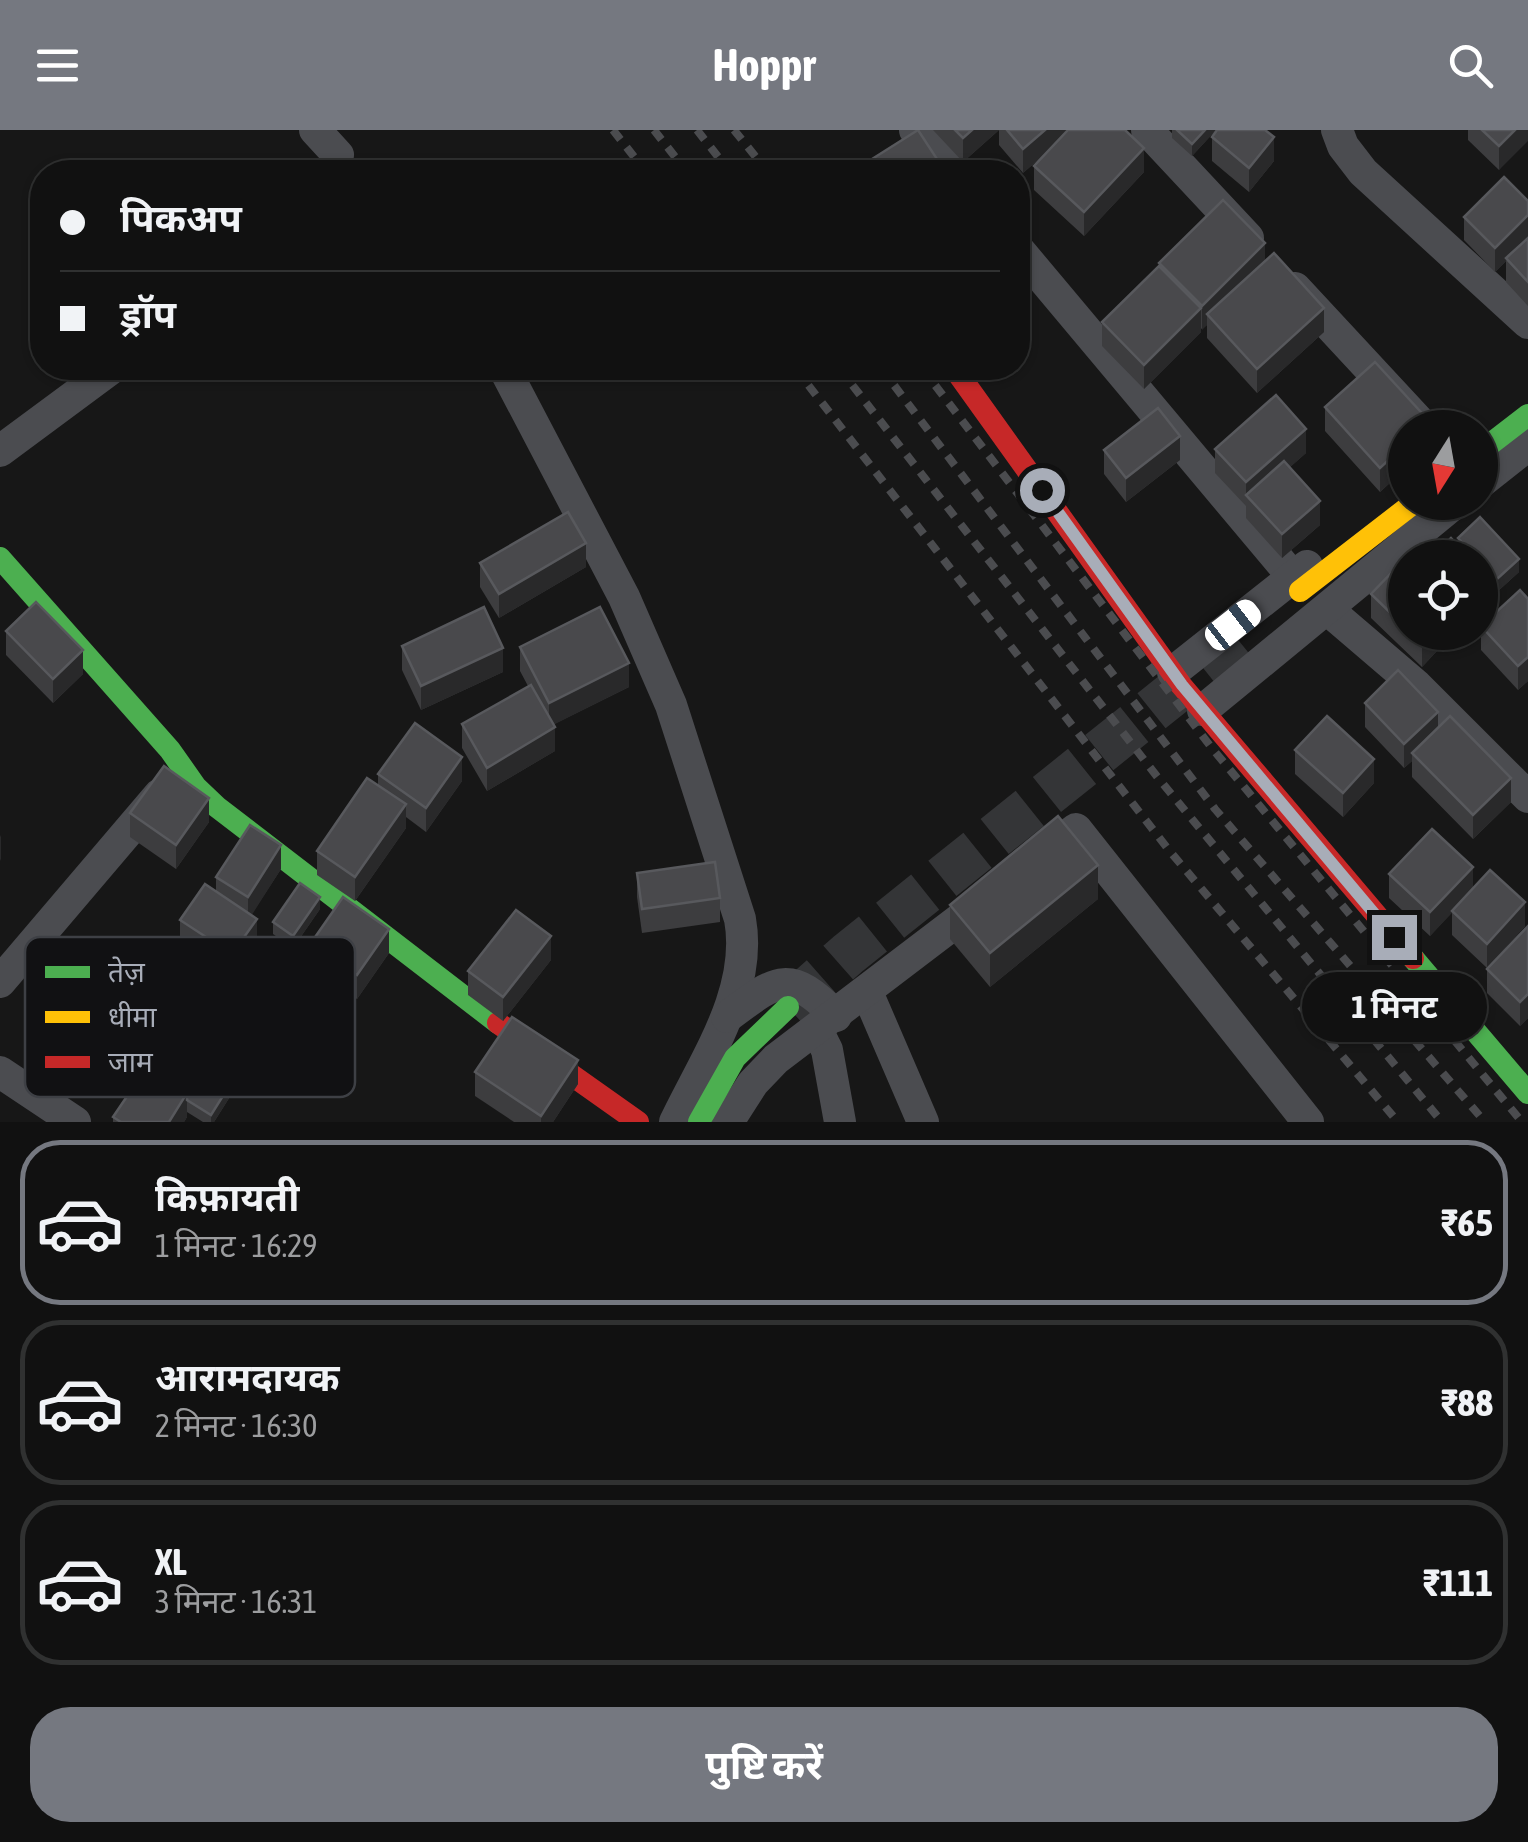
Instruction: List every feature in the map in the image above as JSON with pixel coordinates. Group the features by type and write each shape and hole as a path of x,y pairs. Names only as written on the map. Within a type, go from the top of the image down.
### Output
{"street":[{"path":"316,130 338,155 337,160"},
{"path":"915,130 941,160"},
{"path":"1147,130 1409,410"},
{"path":"1337,130 1343,146 1363,172 1528,323"},
{"path":"1030,263 1307,593 1417,686 1528,798"},
{"path":"0,451 96,380"},
{"path":"510,380 624,597 671,705 740,919 744,942 742,966 726,1017 675,1122"},
{"path":"963,380 1203,710 1528,1093"},
{"path":"1498,418 1528,396"},
{"path":"1498,438 1528,415"},
{"path":"1498,471 1526,450"},
{"path":"1203,710 1388,507"},
{"path":"1307,593 1394,520"},
{"path":"1173,672 1427,520"},
{"path":"0,558 11,593 170,750 217,807 507,1030 638,1122"},
{"path":"38,937 182,769"},
{"path":"728,1122 764,1071 1076,829 1308,1122"},
{"path":"0,982 25,953"},
{"path":"726,1017 760,992 779,984 796,984 826,1023 840,1122"},
{"path":"868,992 922,1122"},
{"path":"699,1122 716,1082 731,1060 788,1007"},
{"path":"0,1072 25,1089"},
{"path":"38,1097 75,1122"}],"building":[{"path":"918,130 938,160 870,160"},
{"path":"955,130 972,130 963,138"},
{"path":"1007,130 1045,130 1023,149"},
{"path":"1068,130 1125,130 1144,148 1084,212 1034,166"},
{"path":"1177,130 1205,130 1192,144"},
{"path":"1217,130 1265,130 1274,137 1249,168 1212,137"},
{"path":"1482,130 1515,130 1499,146"},
{"path":"1504,177 1528,201 1528,215 1495,248 1464,217"},
{"path":"1223,200 1265,243 1202,306 1159,263"},
{"path":"1528,238 1528,282 1506,258"},
{"path":"1274,253 1324,308 1257,369 1207,314"},
{"path":"1159,266 1201,308 1144,365 1102,322"},
{"path":"1375,362 1419,410 1388,410 1388,461 1380,468 1325,407"},
{"path":"1276,395 1306,429 1246,482 1215,449"},
{"path":"1158,408 1180,436 1126,478 1104,450"},
{"path":"1284,461 1320,501 1282,534 1246,495"},
{"path":"568,512 586,543 499,594 480,563"},
{"path":"1477,520 1483,520 1519,559 1498,578 1498,540 1458,538"},
{"path":"1388,576 1388,610 1371,594"},
{"path":"1520,590 1528,599 1528,657 1518,666 1498,644 1498,610"},
{"path":"36,602 83,650 53,679 6,631"},
{"path":"484,607 503,648 421,686 402,646"},
{"path":"600,607 629,663 549,703 520,647"},
{"path":"1398,670 1438,712 1404,744 1365,703"},
{"path":"531,685 555,727 487,768 462,724"},
{"path":"1327,716 1374,759 1343,793 1295,750"},
{"path":"1450,716 1511,778 1473,815 1412,753"},
{"path":"415,723 462,757 426,808 378,774"},
{"path":"164,766 209,798 176,845 130,813"},
{"path":"367,778 406,804 355,877 317,851"},
{"path":"1058,816 1098,865 990,953 950,905"},
{"path":"250,825 281,845 248,897 216,877"},
{"path":"1432,829 1473,867 1430,912 1389,874"},
{"path":"715,862 720,898 642,909 637,873"},
{"path":"1490,870 1525,902 1487,944 1452,911"},
{"path":"300,883 320,897 293,936 273,922"},
{"path":"205,884 257,919 244,937 206,937 180,920"},
{"path":"343,897 389,929 357,975 355,937 315,937"},
{"path":"516,910 551,936 503,997 468,971"},
{"path":"1528,926 1528,994 1520,1002 1487,969"},
{"path":"512,1017 578,1060 541,1116 475,1072"},
{"path":"127,1097 185,1097 169,1122 121,1122 113,1117"},
{"path":"187,1097 222,1097 211,1115"}],"tunnel":[{"path":"788,1007 848,954 1256,627"}],"railway":[{"path":"613,130 637,160"},
{"path":"654,130 678,160"},
{"path":"697,130 721,160"},
{"path":"734,130 758,160"},
{"path":"804,380 1168,849 1398,1122"},
{"path":"848,380 1159,779 1442,1122"},
{"path":"890,380 1215,809 1485,1122"},
{"path":"931,380 1211,747 1522,1122"}],"traffic: fast":[{"path":"1498,438 1528,415"},
{"path":"0,558 217,807 498,1023"},
{"path":"1413,958 1528,1093"},
{"path":"699,1122 735,1058 788,1007"}],"traffic: slow":[{"path":"1300,591 1392,520"}],"traffic: jam":[{"path":"963,380 1181,685 1413,958"},
{"path":"498,1023 638,1122"}],"route":[{"path":"1042,490 1182,685 1394,937"}]}
